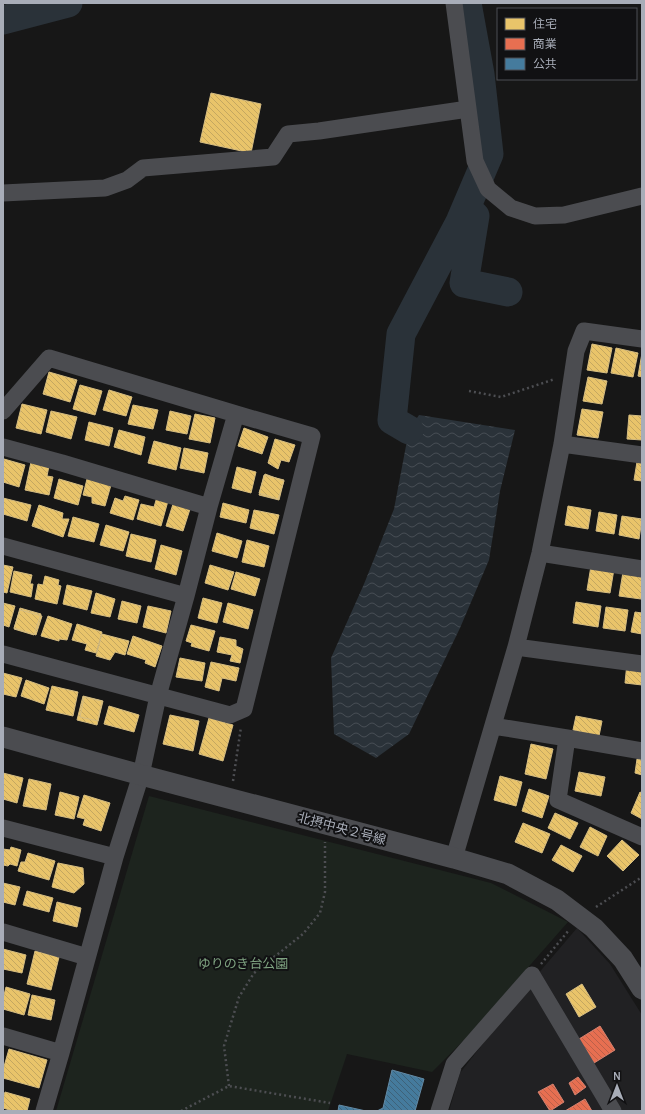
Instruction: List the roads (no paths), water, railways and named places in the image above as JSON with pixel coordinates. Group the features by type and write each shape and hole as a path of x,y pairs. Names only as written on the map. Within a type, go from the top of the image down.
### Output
{"street":[{"path":"454,3 475,161 488,190 511,208 535,216 564,215 642,196"},
{"path":"3,193 106,188 127,180 144,168 273,157 288,134 319,131 468,109"},
{"path":"454,858 516,647 540,553 562,444 576,351 584,331 642,339"},
{"path":"3,410 49,358 312,436 244,709 230,715 3,654"},
{"path":"44,1111 115,857 141,775 158,696 209,507 236,414"},
{"path":"562,444 642,455"},
{"path":"3,447 209,507"},
{"path":"3,546 186,596"},
{"path":"540,553 642,569"},
{"path":"516,647 642,664"},
{"path":"493,726 642,751"},
{"name":"北摂中央２号線","path":"3,736 141,775 454,858 508,874 557,900 594,928 623,959 642,989"},
{"path":"567,738 558,800 642,837"},
{"path":"3,828 115,857"},
{"path":"3,932 87,957"},
{"path":"439,1111 454,1064 532,975 613,1111"},
{"path":"3,1036 61,1053"}],"water":[{"path":"419,415 515,430 500,491 489,560 460,628 409,734 376,758 334,734 331,658 364,584 394,509 409,430"}],"waterway":[{"path":"3,20 68,3"},
{"path":"409,430 392,420 401,334 460,222 489,154 480,74 467,3"},
{"path":"469,210 475,216 464,283 508,292"}],"park label":[{"name":"ゆりのき台公園","path":"243,963"}]}
